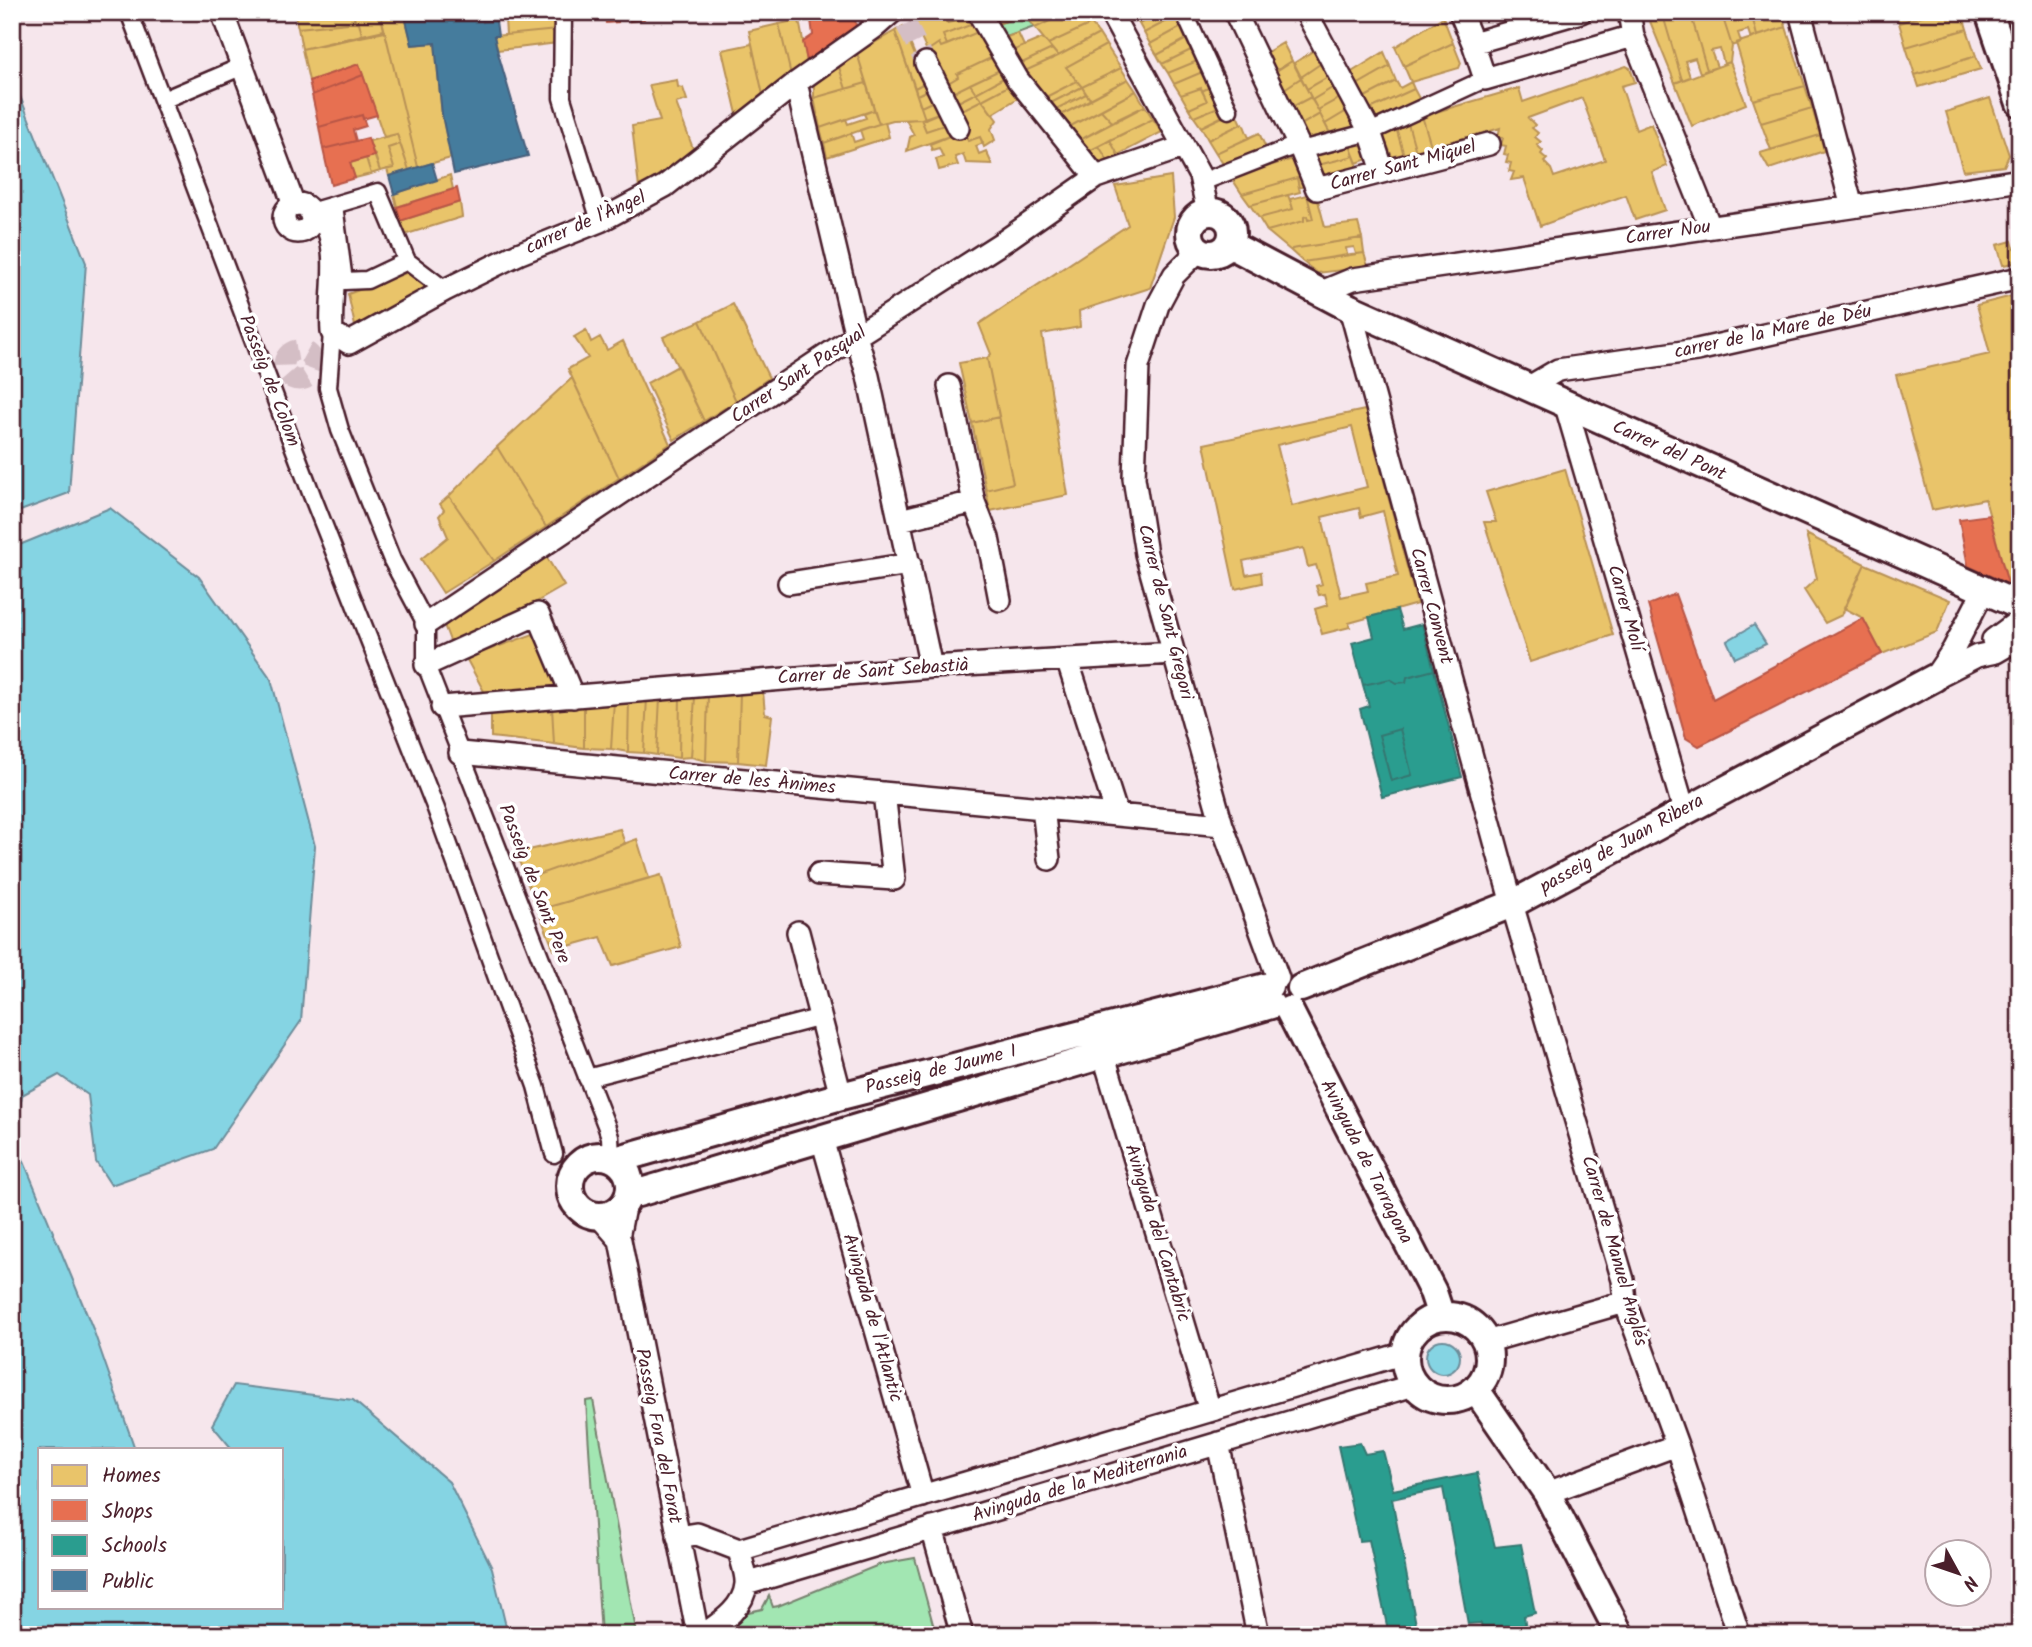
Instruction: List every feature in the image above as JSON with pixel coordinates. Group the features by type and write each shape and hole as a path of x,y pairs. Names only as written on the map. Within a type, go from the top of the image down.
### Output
{"street":[{"name":"Passeig de Colom","path":"129,12 313,498 436,809 536,1086 554,1154"},
{"path":"222,12 305,211 324,220 331,233 340,337 328,388 340,430 392,560 426,624"},
{"path":"563,12 562,98 600,221"},
{"path":"978,12 1018,80 1096,177"},
{"path":"1110,12 1202,182 1208,212"},
{"path":"1184,12 1229,110"},
{"path":"1235,12 1300,147"},
{"path":"1306,12 1370,132 1383,171"},
{"path":"1460,12 1485,79"},
{"path":"1473,43 1581,12"},
{"path":"1629,12 1633,36 1710,227"},
{"path":"1800,12 1852,207"},
{"path":"1989,12 2020,103"},
{"name":"carrer de l'Àngel","path":"340,337 518,254 600,221 665,186 874,20 900,16"},
{"path":"1202,182 1300,147 1370,132 1485,79 1633,36"},
{"path":"926,63 958,128"},
{"path":"163,100 243,66"},
{"path":"796,83 856,336 868,376 931,667"},
{"name":"Carrer Sant Miquel","path":"1300,147 1317,189 1489,144"},
{"name":"Carrer Sant Pasqual","path":"426,624 856,336 1006,240 1096,177 1183,147"},
{"name":"Carrer Nou","path":"1319,293 1353,279 2020,180"},
{"path":"305,211 378,192 407,261 445,290"},
{"path":"334,205 344,281 367,280 407,261"},
{"path":"1208,212 1219,214 1230,223 1232,237 1229,244 1216,254 1209,254 1199,250 1190,233 1198,218 1208,212"},
{"name":"Carrer del Pont","path":"1229,244 1350,308 2020,606"},
{"name":"Carrer de Sant Gregori","path":"1199,250 1174,275 1158,305 1138,366 1134,478 1146,554 1222,825 1282,993"},
{"name":"carrer de la Mare de Déu","path":"1529,387 1558,370 1697,350 2020,278"},
{"name":"Carrer Convent","path":"1350,308 1511,904"},
{"path":"949,386 974,502 988,538 1000,600"},
{"name":"Carrer Molí","path":"1566,406 1684,810"},
{"path":"900,520 974,502"},
{"path":"789,583 910,564"},
{"name":"passeig de Juan Ribera","path":"1934,678 1953,650 1984,590"},
{"path":"426,665 538,614 573,697"},
{"name":"passeig de Juan Ribera","path":"1976,656 2020,620"},
{"name":"Passeig de Sant Pere","path":"426,624 426,665 587,1078 612,1152"},
{"name":"passeig de Juan Ribera","path":"1282,993 1511,904 1976,656 1996,652 2020,639"},
{"name":"Carrer de Sant Sebastià","path":"442,707 931,667 1174,653"},
{"path":"1068,659 1116,815"},
{"name":"Carrer de les Ànimes","path":"460,752 1222,825"},
{"path":"819,874 894,879 884,793"},
{"path":"1043,808 1049,859"},
{"name":"Carrer de Manuel Anglés","path":"1511,904 1623,1280 1625,1302 1677,1445 1739,1635"},
{"path":"798,932 818,1018 841,1096"},
{"name":"Passeig de Jaume I","path":"627,1197 1104,1056 1282,993"},
{"name":"Passeig de Jaume I","path":"612,1152 1282,993"},
{"name":"Avinguda de Tarragona","path":"1282,993 1433,1292 1441,1316"},
{"path":"587,1078 818,1018"},
{"name":"Avinguda del Cantabric","path":"1104,1056 1210,1411"},
{"name":"Avinguda de l'Atlantic","path":"822,1139 923,1496"},
{"path":"612,1152 628,1176 627,1197 611,1213 598,1215 586,1212 576,1203 570,1189 574,1171 585,1160 612,1152"},
{"name":"Passeig Fora del Forat","path":"627,1197 618,1238 700,1635"},
{"name":"Passeig Fora del Forat","path":"598,1215 618,1238"},
{"path":"1486,1342 1625,1302"},
{"path":"1441,1316 1455,1316 1468,1321 1479,1330 1486,1342 1490,1354 1489,1367 1476,1390 1450,1401 1424,1394 1413,1385 1405,1364 1405,1353 1408,1342 1421,1324 1441,1316"},
{"name":"Avinguda de la Mediterrania","path":"738,1550 1405,1353"},
{"name":"Avinguda de la Mediterrania","path":"746,1584 1413,1385"},
{"path":"1476,1390 1547,1493 1620,1635"},
{"path":"1218,1443 1258,1635"},
{"path":"1547,1493 1677,1445"},
{"path":"932,1528 962,1635"},
{"path":"678,1536 697,1534 738,1550 746,1584 729,1616 700,1635"}],"green space":[{"path":"1024,15 1034,27 1001,39 991,26"},
{"path":"593,1400 637,1635 601,1635 586,1401"},
{"path":"915,1558 936,1635 734,1635 729,1616 762,1609 769,1596 773,1607 778,1606 881,1564"}],"water":[{"path":"12,76 86,263 69,493 12,514"},
{"path":"110,508 199,577 271,679 315,846 301,1021 213,1149 111,1185 96,1162 88,1095 59,1075 22,1095 15,1140 93,1329 135,1448 38,1448 38,1608 284,1608 284,1448 231,1448 212,1425 234,1385 353,1400 449,1482 492,1568 508,1635 12,1635 12,548"},
{"path":"1754,625 1766,644 1735,658 1727,641"},
{"path":"1443,1340 1455,1345 1460,1357 1455,1369 1443,1374 1431,1369 1426,1357 1431,1345"}],"building: Homes":[{"path":"294,12 353,12 355,22 298,28"},
{"path":"353,12 380,12 384,30 362,35"},
{"path":"380,12 404,12 412,45 435,43 442,115 451,158 418,167"},
{"path":"912,12 944,12 947,23 970,18 973,24 943,35 947,45 941,47 939,43 927,51 911,17"},
{"path":"944,12 967,12 970,18 947,23"},
{"path":"986,12 1034,12 1035,14 991,26"},
{"path":"1039,12 1068,12 1035,28 1027,18"},
{"path":"1068,12 1083,12 1091,24 1048,44 1035,28"},
{"path":"1161,12 1139,24 1133,14"},
{"path":"1161,12 1182,13 1144,33 1139,24"},
{"path":"1480,12 1508,12 1486,19"},
{"path":"1662,12 1682,80 1675,83 1647,14"},
{"path":"1662,12 1690,12 1707,70 1700,73 1695,58 1685,61 1690,77 1682,80"},
{"path":"1690,12 1721,12 1732,46 1730,62 1724,64 1720,49 1711,51 1717,67 1707,70"},
{"path":"1721,12 1751,12 1757,36 1751,39 1748,30 1738,33 1741,42 1732,46"},
{"path":"1751,12 1781,12 1786,27 1757,36"},
{"path":"1896,12 1934,12 1899,23"},
{"path":"1934,12 1962,12 1967,29 1906,47 1899,23"},
{"path":"558,13 557,30 506,35 505,19"},
{"path":"1182,13 1187,24 1150,44 1144,33"},
{"path":"1443,17 1453,43 1404,66 1395,47"},
{"path":"799,20 808,66 791,75 779,24"},
{"path":"359,22 362,35 302,49 298,28"},
{"path":"779,24 791,75 763,95 749,31"},
{"path":"973,24 978,32 947,45 943,35"},
{"path":"1091,24 1099,34 1058,56 1048,44"},
{"path":"1187,24 1192,36 1157,55 1150,44"},
{"path":"903,26 926,82 915,88 895,31"},
{"path":"1786,27 1805,86 1753,100 1736,43"},
{"path":"1967,29 1976,56 1915,75 1906,47"},
{"path":"557,30 557,43 497,50 494,36"},
{"path":"895,31 925,119 893,120 879,124 857,53"},
{"path":"385,32 418,167 409,170 397,134 384,137 359,64 309,81 302,49"},
{"path":"978,32 995,56 957,74 958,77 943,86 927,51 939,43 941,47"},
{"path":"1018,33 1024,46 1010,52 1001,39"},
{"path":"1099,34 1106,45 1066,67 1077,81 1044,98 1025,71"},
{"path":"1192,36 1197,47 1162,64 1157,55"},
{"path":"1043,38 1052,49 1020,64 1010,52"},
{"path":"1283,43 1292,61 1273,73 1264,54"},
{"path":"1453,43 1461,63 1459,68 1411,82 1404,66"},
{"path":"752,44 763,95 737,114 722,50"},
{"path":"1106,45 1121,68 1082,87 1066,67"},
{"path":"1197,47 1202,59 1168,73 1162,64"},
{"path":"1319,47 1326,60 1301,77 1294,63"},
{"path":"1052,49 1058,56 1025,71 1020,64"},
{"path":"1384,52 1390,66 1357,85 1350,73"},
{"path":"857,53 866,83 846,89 839,67"},
{"path":"995,56 1004,68 948,95 943,86 958,77 957,74"},
{"path":"1976,56 1981,69 1919,87 1915,75"},
{"path":"1202,59 1207,70 1174,84 1168,73"},
{"path":"1326,60 1333,74 1307,89 1301,77"},
{"path":"1292,61 1301,78 1281,91 1273,73"},
{"path":"1730,62 1746,104 1692,126 1675,83"},
{"path":"1390,66 1396,81 1363,98 1357,85"},
{"path":"1626,66 1630,68 1635,82 1621,86 1636,130 1651,124 1667,166 1652,172 1665,210 1635,220 1626,195 1540,226 1524,178 1511,180 1514,172 1509,171 1511,163 1506,162 1506,146 1501,145 1503,138 1498,137 1500,128 1487,132 1488,137 1433,152 1422,116 1519,88 1523,102","holes":["1582,98 1605,160 1554,177 1544,162 1547,159 1541,154 1543,151 1537,145 1541,142 1535,137 1538,133 1532,128 1535,125 1528,118"]},
{"path":"839,67 846,89 814,98 814,85"},
{"path":"1004,68 1009,75 976,93 970,84"},
{"path":"1121,68 1128,79 1090,99 1082,87"},
{"path":"1207,70 1214,85 1202,91 1201,88 1181,95 1174,84"},
{"path":"1333,74 1339,84 1312,100 1307,89"},
{"path":"1009,75 1014,83 982,100 976,93"},
{"path":"1301,78 1311,97 1290,108 1281,91"},
{"path":"1128,79 1136,91 1067,128 1059,116"},
{"path":"677,80 678,87 683,88 687,100 676,103 694,151 639,188 632,126 660,121 649,85"},
{"path":"1077,81 1082,87 1049,104 1044,98"},
{"path":"1396,81 1400,88 1411,82 1414,89 1370,109 1363,98"},
{"path":"926,82 929,89 917,95 915,88"},
{"path":"866,83 874,110 820,128 814,98"},
{"path":"1014,83 1023,95 992,114 982,100"},
{"path":"970,84 976,93 952,105 948,95"},
{"path":"1339,84 1345,95 1318,110 1312,100"},
{"path":"1214,85 1223,105 1194,117 1189,109 1207,101 1202,91"},
{"path":"1805,86 1812,108 1761,123 1753,100"},
{"path":"1082,87 1086,94 1054,110 1049,104"},
{"path":"933,88 938,99 921,107 917,95"},
{"path":"1201,88 1207,101 1189,109 1181,95"},
{"path":"1414,89 1421,102 1377,123 1370,109"},
{"path":"1136,91 1145,106 1112,122 1101,110"},
{"path":"976,93 982,100 956,113 952,105"},
{"path":"1086,94 1091,100 1059,116 1054,110"},
{"path":"1345,95 1352,108 1325,124 1318,110"},
{"path":"1311,97 1320,114 1299,126 1290,108"},
{"path":"1990,98 2009,155 2004,166 1963,171 1946,112"},
{"path":"938,99 944,111 925,119 921,107"},
{"path":"982,100 997,120 991,129 995,140 984,147 980,137 968,141 956,113"},
{"path":"1223,105 1227,114 1201,127 1194,117"},
{"path":"1145,106 1153,119 1087,152 1078,141"},
{"path":"1352,108 1360,123 1333,139 1325,124"},
{"path":"1812,108 1820,135 1771,150 1761,123"},
{"path":"874,110 879,124 824,143 820,128 846,119 848,124 866,118 864,114"},
{"path":"1101,110 1112,122 1078,141 1067,128"},
{"path":"944,111 950,123 926,131 921,119"},
{"path":"1235,111 1241,124 1208,140 1201,127"},
{"path":"1320,114 1333,139 1308,145 1299,126"},
{"path":"1422,116 1433,152 1417,155 1407,120"},
{"path":"921,119 926,131 950,123 955,134 907,151 910,137 914,135 906,120"},
{"path":"1153,119 1162,132 1118,155 1110,140"},
{"path":"1407,120 1417,155 1405,159 1395,124"},
{"path":"885,122 889,137 827,157 824,143 851,133 854,142 863,139 860,130"},
{"path":"1243,123 1249,138 1216,153 1208,140"},
{"path":"1395,124 1405,159 1394,161 1380,129"},
{"path":"964,130 968,141 980,137 983,143 976,146 979,154 986,151 992,164 966,163 963,154 955,157 958,165 939,170 936,159 943,157 939,148 932,150 930,144"},
{"path":"1259,133 1266,148 1225,167 1216,153"},
{"path":"397,134 400,144 388,148 394,168 380,171 369,141"},
{"path":"1820,135 1824,151 1769,169 1760,153"},
{"path":"1368,138 1375,156 1357,163 1349,143"},
{"path":"1110,140 1118,155 1108,161 1099,146"},
{"path":"1349,143 1354,156 1318,165 1312,152"},
{"path":"400,144 409,170 389,176 387,169 394,168 388,148"},
{"path":"1099,146 1108,161 1096,167 1087,152"},
{"path":"375,155 380,171 371,174 366,158"},
{"path":"1354,156 1359,170 1324,179 1318,165"},
{"path":"1300,157 1309,184 1299,188 1297,178 1242,194 1231,177"},
{"path":"366,158 371,174 355,178 350,163"},
{"path":"450,175 453,189 397,207 394,194"},
{"path":"1171,177 1174,217 1150,288 1079,311 1080,327 1042,334 1068,495 990,511 986,490 1013,483 987,358 991,354 979,324 1128,225 1115,186"},
{"path":"1297,178 1300,192 1250,205 1242,194"},
{"path":"1316,193 1325,227 1358,223 1362,238 1291,251 1267,231 1304,221 1307,216 1308,220 1313,219 1307,195"},
{"path":"1288,195 1293,209 1259,218 1250,205"},
{"path":"1307,195 1313,219 1308,220 1307,216 1304,221 1267,231 1259,218 1293,209 1290,199"},
{"path":"460,202 462,217 404,235 400,221"},
{"path":"1362,238 1364,253 1356,254 1354,247 1346,248 1347,255 1303,262 1291,251 1292,249"},
{"path":"2012,241 2014,248 2020,247 2020,262 2003,265 1997,245"},
{"path":"1364,253 1368,267 1317,273 1303,262"},
{"path":"409,272 430,289 355,326 348,294"},
{"path":"2020,294 2020,589 2008,584 1985,499 1932,510 1896,375 1990,354 1977,305"},
{"path":"733,304 769,378 736,401 700,321"},
{"path":"700,321 736,401 704,421 663,337"},
{"path":"586,330 591,342 600,337 607,350 623,341 670,444 619,478 568,369 588,358 574,337"},
{"path":"987,358 999,417 972,423 959,363"},
{"path":"678,366 704,421 674,440 647,383"},
{"path":"572,378 619,478 546,527 497,447"},
{"path":"1365,410 1417,604 1349,623 1350,627 1322,634 1315,609 1328,605 1325,594 1319,595 1316,586 1322,584 1316,565 1308,567 1303,548 1243,561 1246,575 1261,572 1262,583 1235,589 1204,444","holes":["1352,427 1367,487 1292,506 1277,445","1359,508 1361,517 1383,511 1398,576 1366,583 1368,591 1341,597 1322,517"]},
{"path":"999,417 1013,483 986,490 972,423"},
{"path":"497,447 546,527 494,561 449,496"},
{"path":"1565,469 1613,635 1530,662 1484,522 1496,522 1486,492"},
{"path":"449,496 494,561 443,593 421,559 448,537 439,516 444,510 440,504"},
{"path":"1806,534 1865,564 1842,615 1825,623 1804,590 1817,578"},
{"path":"546,556 564,586 477,636 452,646 444,625"},
{"path":"1865,564 1950,600 1937,632 1882,654 1863,618 1844,608"},
{"path":"539,632 561,690 487,697 466,658"},
{"path":"763,691 765,714 772,716 766,765 738,762 740,692"},
{"path":"740,692 738,762 706,761 708,695"},
{"path":"708,695 706,761 691,757 695,697"},
{"path":"680,696 679,758 657,755 660,698"},
{"path":"680,696 695,697 691,757 679,758"},
{"path":"629,698 628,752 611,749 614,701"},
{"path":"629,698 647,698 644,753 628,752"},
{"path":"647,698 660,698 657,755 644,753"},
{"path":"614,701 611,749 584,748 584,704"},
{"path":"584,704 584,748 554,744 552,707"},
{"path":"552,707 554,744 491,737 491,711"},
{"path":"620,829 625,844 526,879 516,853"},
{"path":"637,839 649,878 538,910 526,879"},
{"path":"661,875 681,947 613,966 601,937 554,950 538,910"}],"building: Shops":[{"path":"604,12 618,12 618,22 606,23"},
{"path":"630,12 643,12 644,19 630,21"},
{"path":"810,12 855,12 856,30 808,66 803,42 813,35"},
{"path":"359,64 363,75 312,95 309,81"},
{"path":"363,75 377,115 363,119 362,115 319,127 312,95"},
{"path":"362,115 366,126 353,130 356,141 323,149 319,127"},
{"path":"368,138 374,156 350,163 355,178 331,185 323,149"},
{"path":"457,188 460,202 400,221 397,207"},
{"path":"1989,515 2008,584 1968,566 1959,519"},
{"path":"1675,594 1713,699 1863,618 1882,654 1699,746 1686,738 1648,605"}],"building: Schools":[{"path":"1397,610 1403,629 1422,624 1434,670 1407,677 1406,682 1397,683 1390,679 1363,685 1352,643 1374,637 1369,617"},
{"path":"1434,670 1462,777 1382,797 1360,709 1369,706 1363,685 1390,679 1397,683 1406,682 1407,677"},
{"path":"1400,729 1412,775 1391,781 1379,735"},
{"path":"1360,1443 1365,1454 1383,1451 1393,1490 1477,1473 1495,1547 1521,1544 1535,1613 1524,1616 1527,1635 1483,1635 1481,1623 1468,1624 1443,1488 1392,1499 1418,1635 1389,1635 1369,1540 1359,1541 1338,1446"}],"building: Public":[{"path":"404,12 482,12 483,22 496,21 498,36 494,36 498,53 528,156 454,174 442,115 435,43 412,45"},
{"path":"482,12 558,12 483,22"},
{"path":"432,163 437,180 394,194 389,176"}],"tunnel":[{"path":"906,24 926,63"},
{"path":"299,350 310,354 314,365 310,376 299,380 288,376 284,365 288,354 299,350"}]}
